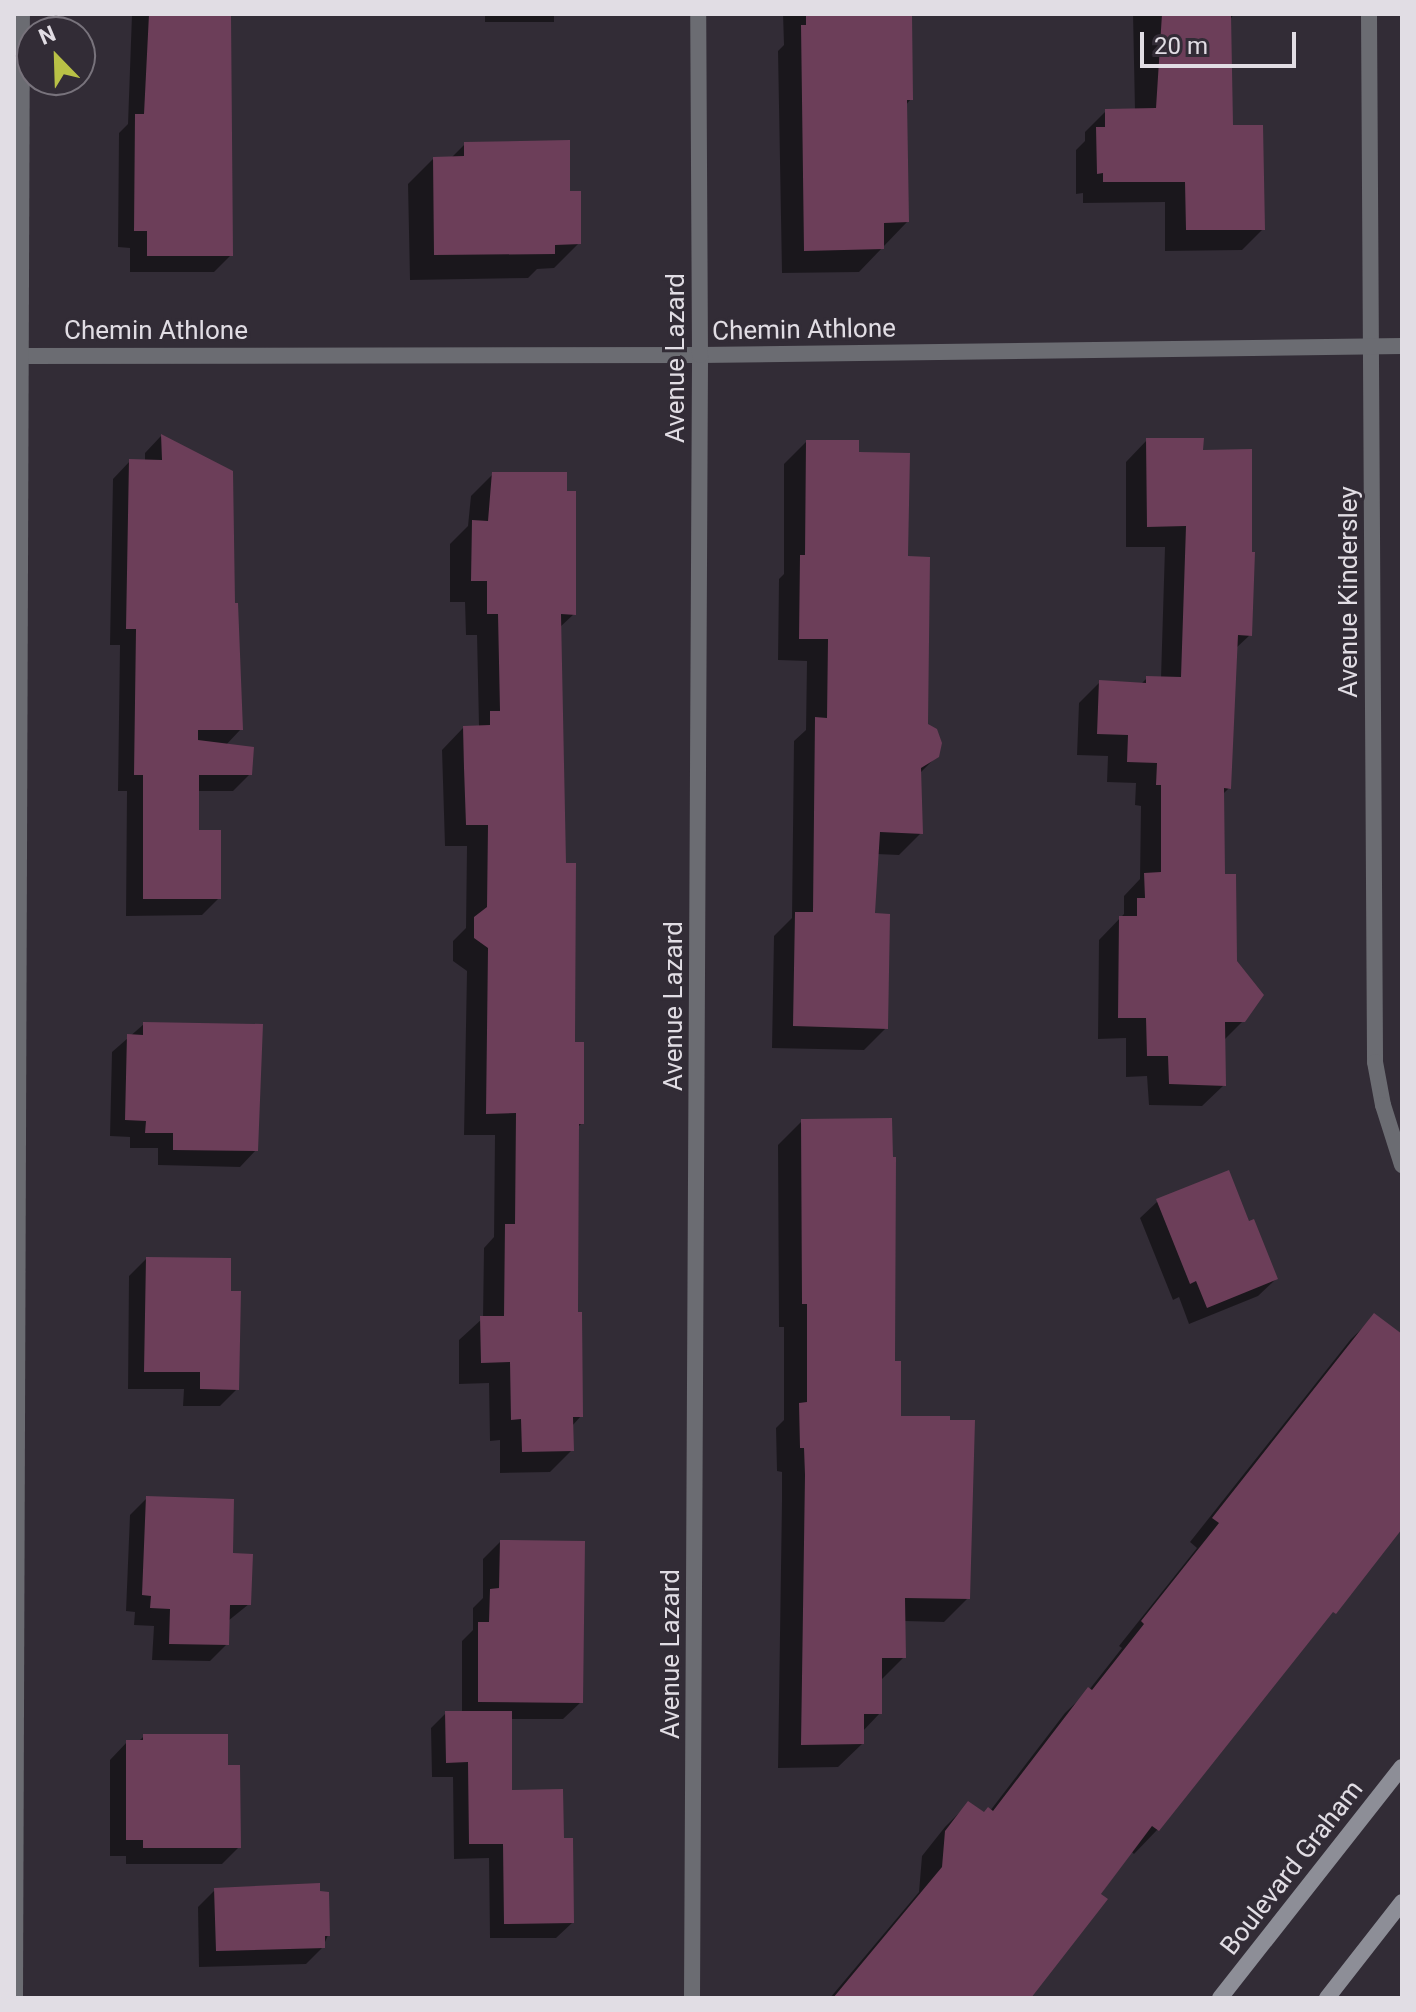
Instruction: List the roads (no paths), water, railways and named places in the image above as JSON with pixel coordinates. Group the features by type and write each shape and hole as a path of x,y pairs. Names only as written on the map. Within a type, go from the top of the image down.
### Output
{"street":[{"path":"15,1998 17,356 22,14"},
{"name":"Avenue Lazard","path":"692,1998 700,355 698,14"},
{"name":"Avenue Kindersley","path":"1369,14 1375,1062 1383,1105 1402,1165"},
{"name":"Chemin Athlone","path":"17,356 700,355 1402,346"},
{"name":"Boulevard Graham","path":"1220,1998 1402,1767"},
{"path":"1327,1998 1402,1902"}]}
